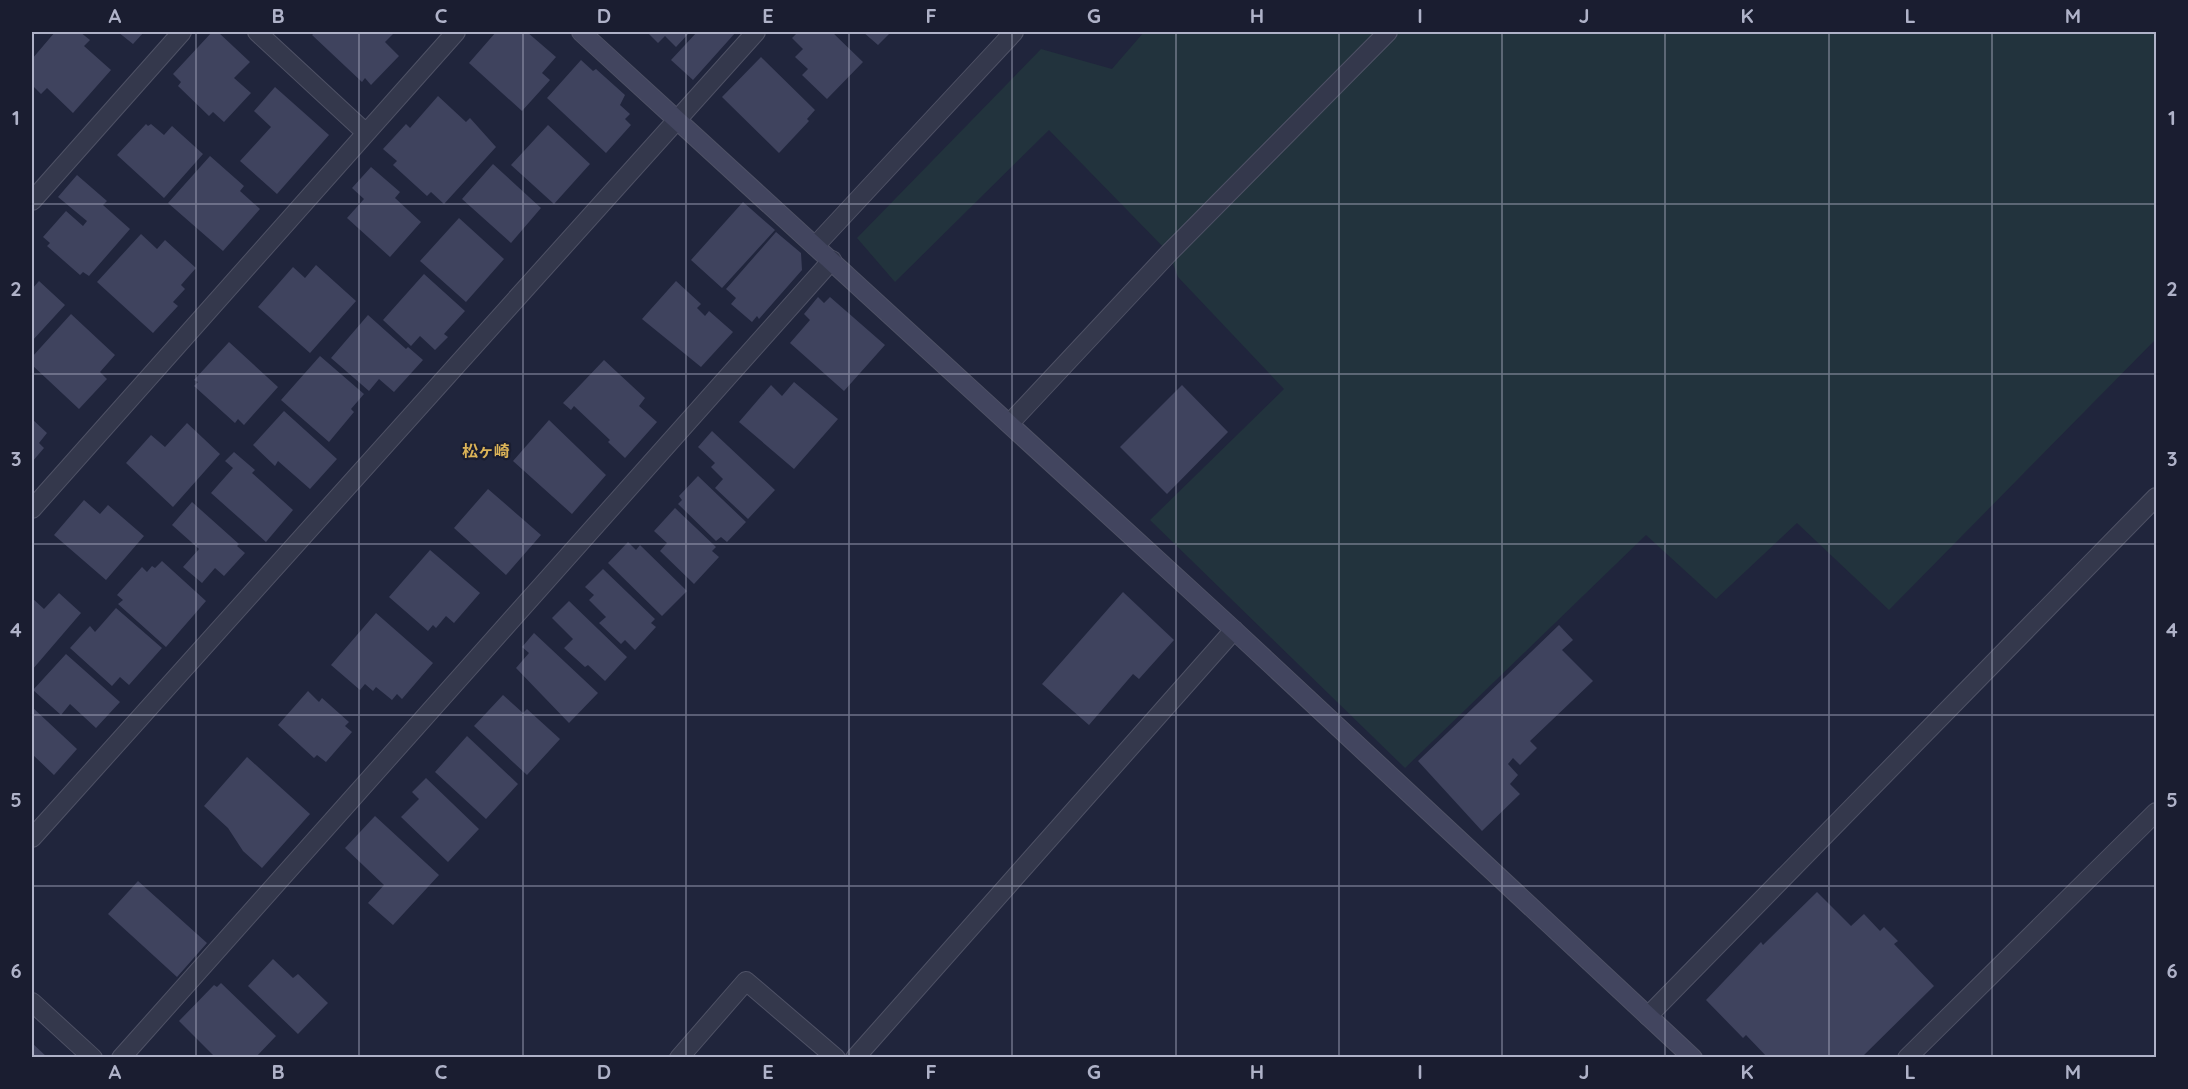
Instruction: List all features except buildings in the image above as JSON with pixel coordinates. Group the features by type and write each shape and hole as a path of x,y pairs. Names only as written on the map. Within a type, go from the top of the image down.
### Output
{"street":[{"path":"32,201 182,32"},
{"path":"257,32 365,132"},
{"path":"32,509 456,32"},
{"path":"581,32 1010,423 1693,1058"},
{"path":"32,838 756,32"},
{"path":"815,246 1014,32"},
{"path":"1010,423 1169,253 1388,32"},
{"path":"121,1058 832,260"},
{"path":"1648,1016 2157,497"},
{"path":"855,1058 1234,630"},
{"path":"1907,1058 2157,813"},
{"path":"679,1058 746,981 836,1058"},
{"path":"32,1002 93,1058"}],"shaded area":[{"path":"1144,32 2156,32 2156,339 1889,610 1797,523 1716,599 1646,535 1405,768 1150,520 1284,389 1178,277 1169,253 1049,130 895,282 857,238 1041,49 1112,69"}],"district":[{"name":"松ヶ崎","path":"486,451"}]}
